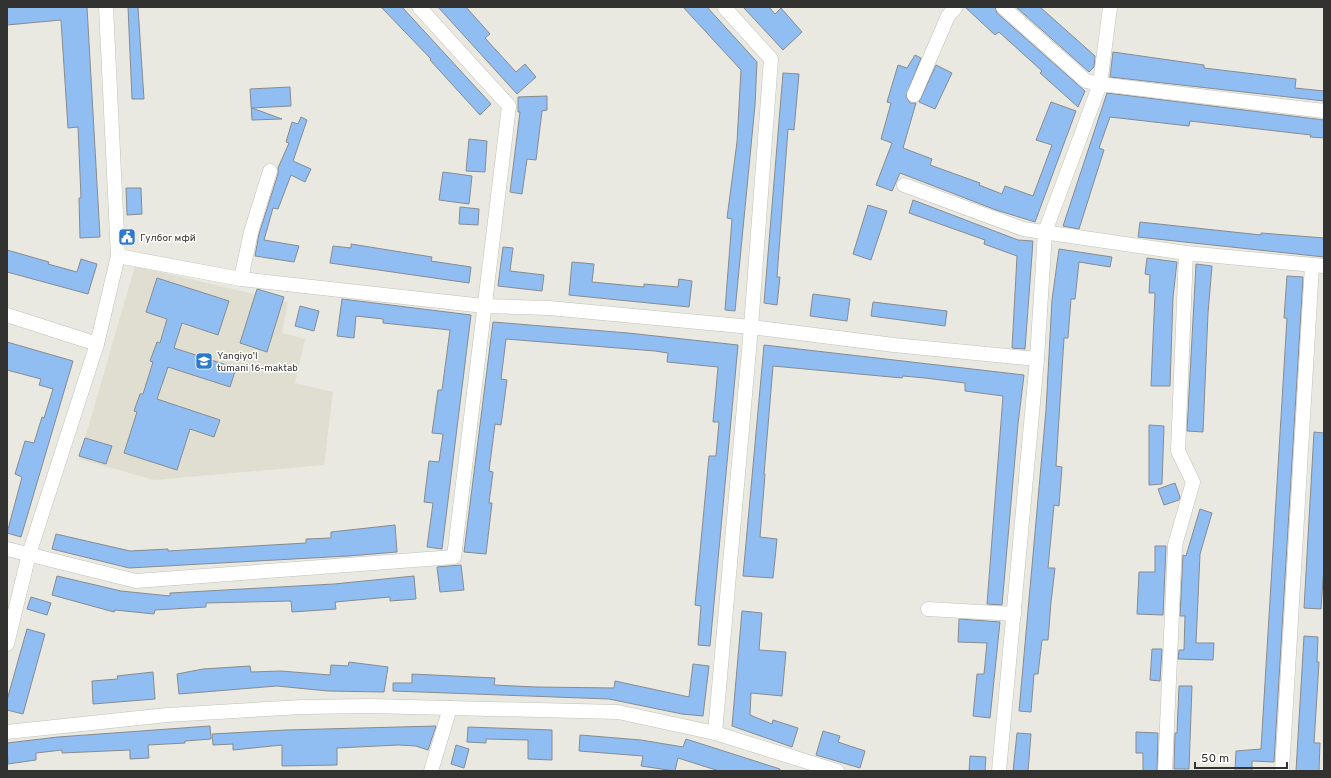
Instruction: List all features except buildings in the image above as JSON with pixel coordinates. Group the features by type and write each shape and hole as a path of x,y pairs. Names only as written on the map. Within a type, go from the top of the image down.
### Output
{"street":[{"path":"7,644 29,554 96,344 118,256 106,7"},
{"path":"7,549 136,581 454,557 509,106 419,7"},
{"path":"715,733 751,327 771,58 724,7"},
{"path":"914,95 948,16 956,7"},
{"path":"1003,7 1086,81 1100,84 1324,111"},
{"path":"999,771 1037,359 1045,232 1100,84 1110,7"},
{"path":"241,279 251,232 270,171"},
{"path":"904,185 1023,229 1186,253 1318,266 1282,771"},
{"path":"1165,771 1175,545 1193,482 1178,451 1186,253"},
{"path":"118,256 241,279 484,306 549,308 751,327 894,345 1037,359"},
{"path":"7,315 96,344"},
{"path":"928,609 1014,614"},
{"path":"7,732 167,715 302,707 370,706 618,712 715,733 837,771"},
{"path":"431,771 450,708"}],"shaded area":[{"name":"Yangiyo'l tumani 16-maktab","path":"135,266 288,302 282,333 305,339 295,383 333,392 324,465 154,480 79,459"}],"place":[{"name":"Гулбог мфй","path":"127,237"},
{"name":"Yangiyo'l tumani 16-maktab","path":"204,361"}]}
